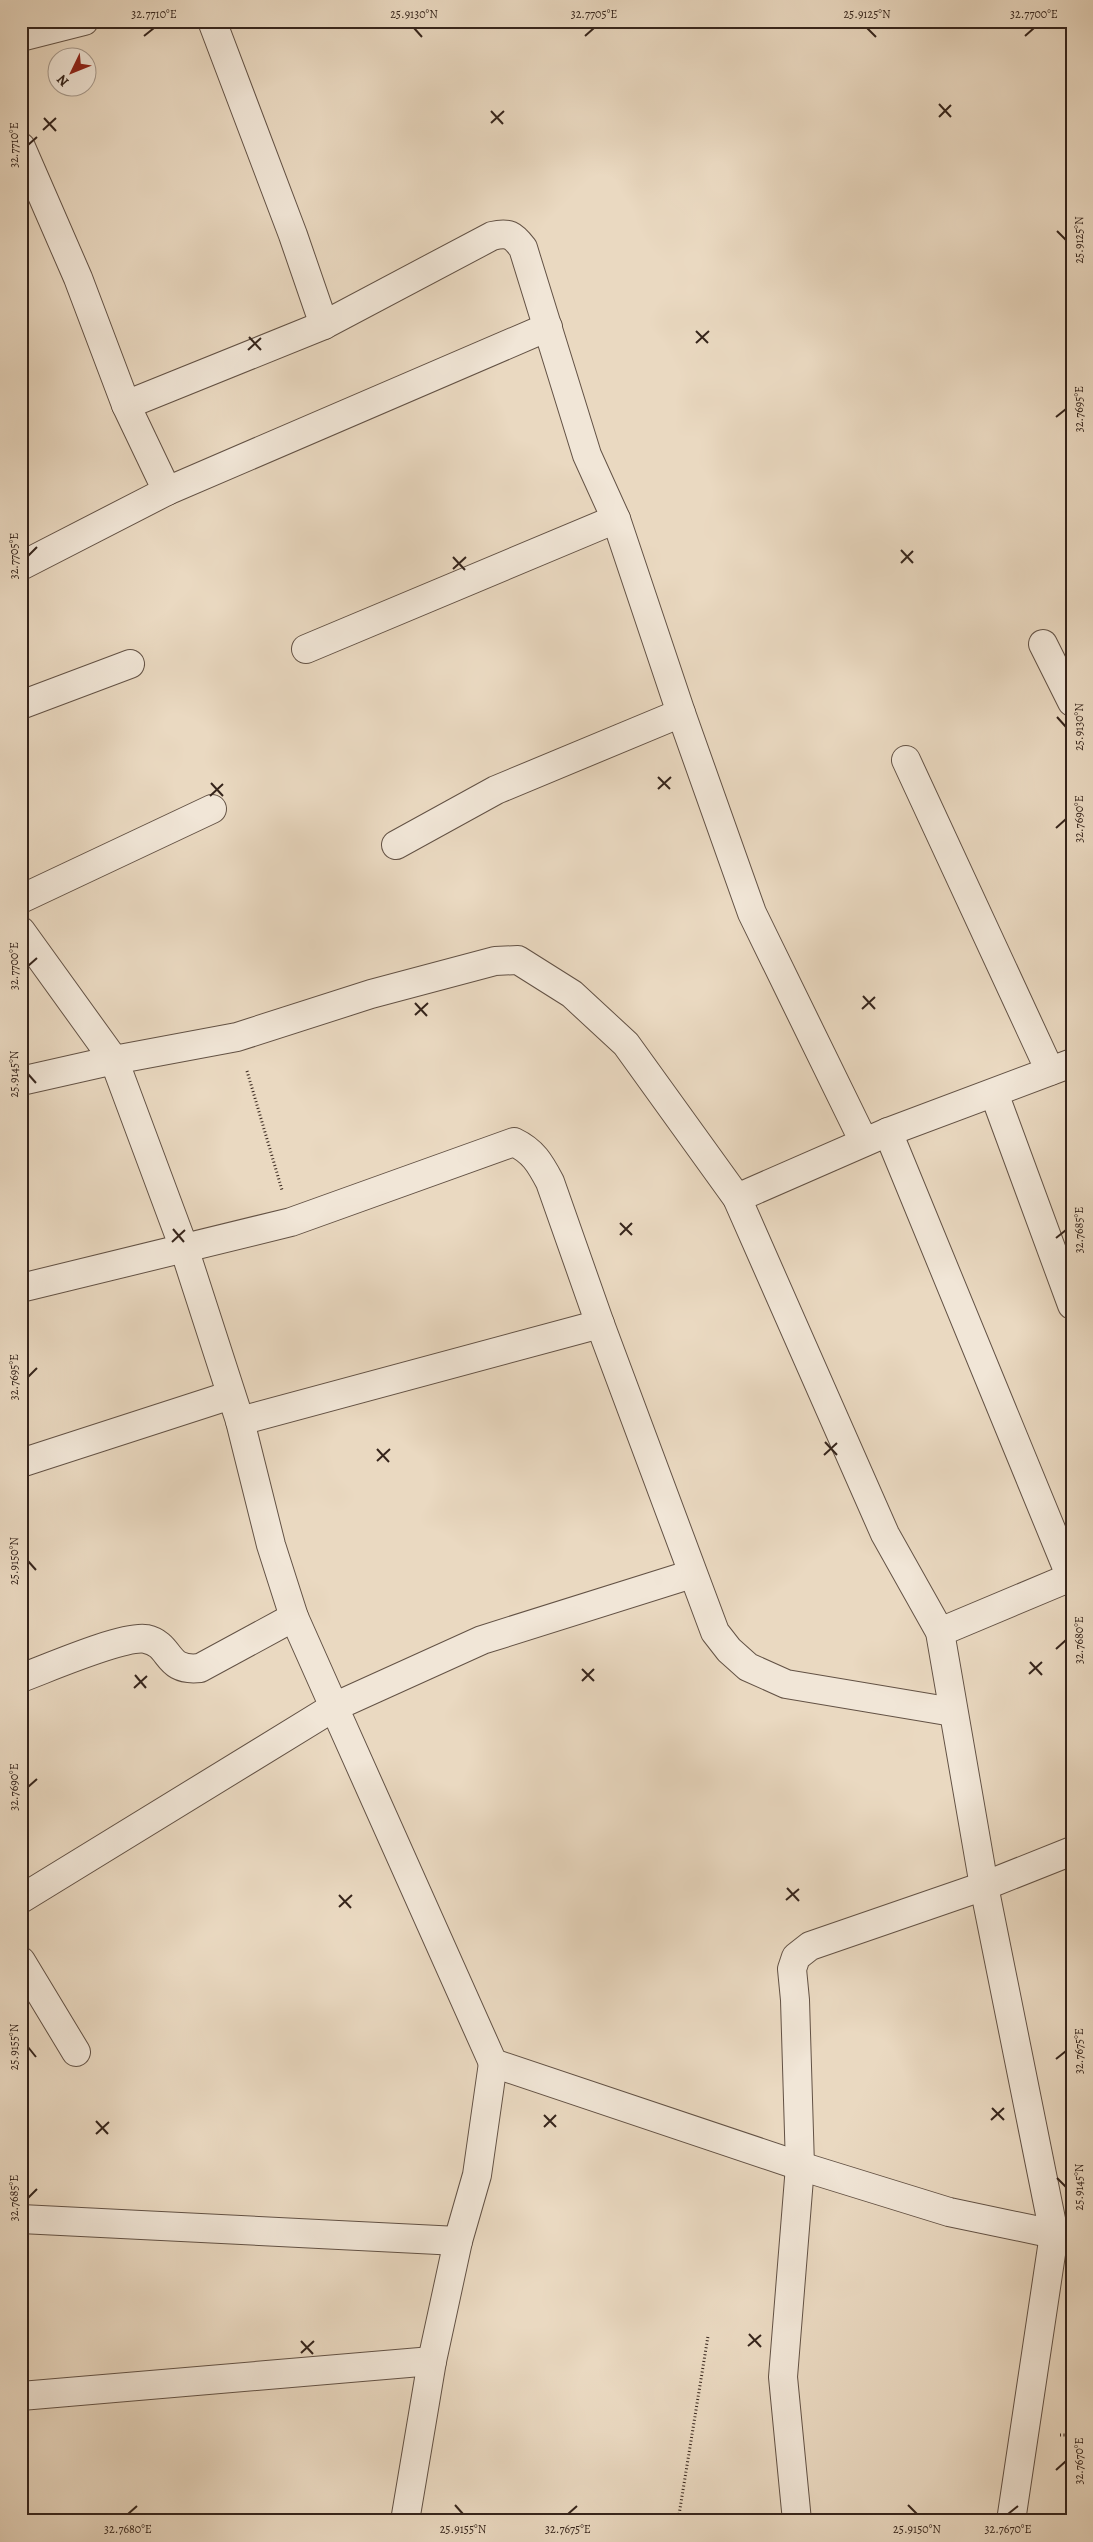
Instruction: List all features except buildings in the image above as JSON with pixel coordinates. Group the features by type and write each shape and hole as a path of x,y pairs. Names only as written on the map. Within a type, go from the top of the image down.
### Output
{"street":[{"path":"21,37 84,21"},
{"path":"212,21 324,325"},
{"path":"21,148 78,278 126,405 166,491"},
{"path":"126,405 324,325 492,236 505,233 513,236 523,248 588,456 616,519 681,713 752,914 876,1137 1071,1579 940,1632"},
{"path":"21,566 166,491 548,327"},
{"path":"306,649 616,519"},
{"path":"1042,644 1072,702"},
{"path":"21,705 130,664"},
{"path":"396,845 496,790 681,713"},
{"path":"737,1198 876,1137 1061,1067 906,760"},
{"path":"21,899 212,809"},
{"path":"21,931 114,1060 184,1248 240,1422 271,1545 294,1617 493,2063 477,2175 458,2241 432,2361 405,2521"},
{"path":"21,1081 114,1060 237,1037 371,994 495,961 518,960 572,994 626,1044 737,1198 885,1534 940,1632 984,1886 1063,2234 1032,2396 1011,2521"},
{"path":"994,1093 1072,1305"},
{"path":"21,1288 291,1222 514,1142 527,1148 539,1161 550,1182 692,1574 716,1632 729,1650 748,1667 786,1684 953,1712"},
{"path":"240,1422 600,1324"},
{"path":"21,1463 46,1453 231,1395"},
{"path":"21,1899 334,1707 482,1640 692,1574"},
{"path":"21,1678 123,1641 145,1639 167,1652 175,1664 183,1669 200,1668 294,1617"},
{"path":"794,2520 783,2377 800,2166 795,2000 792,1969 796,1957 810,1946 984,1886 1072,1851"},
{"path":"21,1961 76,2052"},
{"path":"493,2063 800,2166 949,2212 1063,2234"},
{"path":"21,2219 458,2241"},
{"path":"21,2396 432,2361"}],"path":[{"path":"237,1037 291,1222"},
{"path":"678,2521 708,2336"}]}
